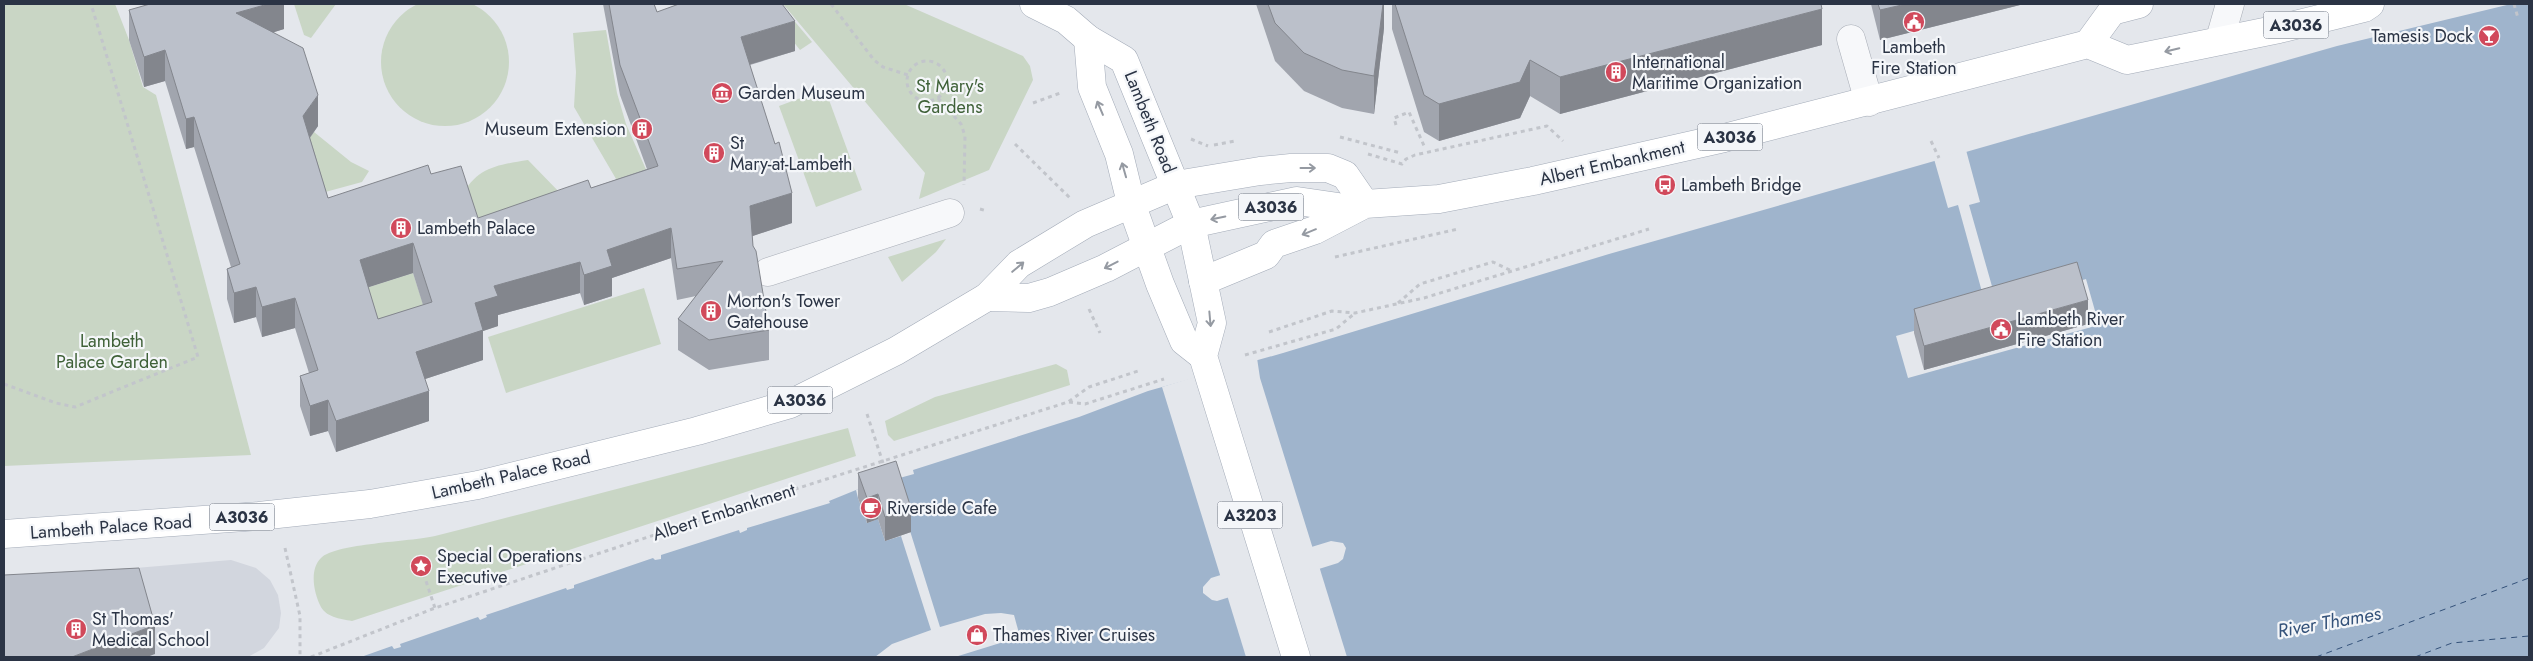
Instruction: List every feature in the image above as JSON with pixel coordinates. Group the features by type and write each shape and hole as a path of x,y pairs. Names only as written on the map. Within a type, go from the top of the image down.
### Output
{"main road":[{"name":"Lambeth Road","path":"1034,4 1066,20 1088,39 1124,60 1191,224"},
{"path":"2088,44 2112,10 2139,4"},
{"name":"A3036","path":"2088,44 2127,60 2220,39 2294,26 2364,8 2370,4"},
{"path":"1088,39 1092,87 1119,154 1131,203 1146,247 1184,341 1205,364"},
{"name":"Albert Embankment","path":"1191,224 1297,201 1358,207 1439,199 1533,181 1724,138 2088,44"},
{"name":"A3036","path":"1176,185 1260,171 1328,168 1345,175 1358,207 1315,230 1274,244 1266,255 1240,268 1203,281"},
{"name":"Lambeth Palace Road","path":"4,534 259,516 370,504 478,485 697,431 790,404 896,352 987,297 1019,264 1085,224 1176,185"},
{"path":"1191,224 1212,324 1205,364"},
{"name":"A3036","path":"987,297 1028,298 1050,292 1191,224"},
{"name":"A3203","path":"1205,364 1296,657"}],"street":[{"path":"2220,39 2230,4"},
{"path":"1851,39 1869,102"},
{"path":"768,272 950,213"}],"path":[{"path":"4,384 56,403 75,407 198,357 90,4"},
{"path":"832,4 874,60 883,67 908,75"},
{"path":"2514,4 2518,18"},
{"path":"922,61 935,61 944,70 948,80 944,94 932,102 918,100 909,91 906,80 908,75 910,69 922,61"},
{"path":"1033,103 1070,89"},
{"path":"938,98 961,124 965,136 964,187"},
{"path":"1396,124 1394,118 1409,112 1425,148"},
{"path":"1402,164 1406,159 1415,155 1547,126 1589,168"},
{"path":"1336,136 1401,153"},
{"path":"1188,138 1206,146 1238,142"},
{"path":"1931,141 1939,158"},
{"path":"1015,144 1074,202"},
{"path":"1329,258 1467,227"},
{"path":"1269,332 1332,311 1355,313 1424,298 1649,229"},
{"path":"1398,303 1420,284 1485,264 1493,262 1512,271"},
{"path":"1087,305 1100,333"},
{"path":"1245,355 1336,329 1355,313"},
{"name":"Albert Embankment","path":"311,657 435,608 717,514 1068,402 1089,388 1138,371"},
{"path":"1068,402 1085,404 1164,379"},
{"path":"866,414 883,461 883,471"},
{"path":"285,548 300,616 300,657"},
{"path":"420,566 435,608"}],"shaded area":[{"path":"231,560 256,568 270,580 278,595 281,613 279,628 264,648 248,657 4,657 4,579"}],"green space":[{"path":"445,-2 470,3 490,17 504,37 509,62 504,87 490,107 470,121 445,126 420,121 400,107 386,87 381,62 386,37 400,17 420,3"},
{"name":"Lambeth Palace Garden","path":"4,4 115,4 129,40 143,87 156,95 251,455 4,466"},
{"path":"294,4 336,4 311,38 304,35"},
{"path":"764,4 780,4 812,42 800,50"},
{"name":"St Mary's Gardens","path":"783,4 904,4 1023,56 1030,66 1033,80 989,170 919,199 925,173"},
{"path":"606,30 617,93 626,124 659,199 619,184 574,107 576,72 573,33"},
{"path":"825,89 862,190 816,207 779,106"},
{"path":"314,132 351,162 369,171 362,182 318,194 309,134"},
{"path":"528,160 563,196 470,224 461,197 474,179 481,173 497,166"},
{"path":"946,239 936,252 902,282 888,257"},
{"path":"413,273 431,329 381,359 360,290"},
{"path":"644,288 661,344 506,393 488,337"},
{"path":"1056,364 1067,370 1070,385 894,441 888,435 885,421 935,397"},
{"path":"848,428 856,456 352,621 333,617 325,612 316,594 315,569 321,558 329,553 357,546 435,536"}],"water":[{"name":"River Thames","path":"2511,4 2529,4 2529,657 361,657 392,646 394,649 401,647 400,644 478,617 480,620 487,617 486,615 566,588 567,590 574,588 574,585 653,558 655,560 661,559 661,555 739,530 740,533 747,530 747,528 830,503 829,501 856,490 914,474 913,470 1079,417 1148,391 1283,353 1609,254 2337,46","holes":["1331,541 1343,543 1346,548 1343,559 1338,563 1217,601 1212,600 1203,593 1203,587 1211,578"]}],"pier":[{"path":"1966,150 1980,202 1969,205 1997,304 2086,279 2099,325 1908,378 1896,336 1987,310 1958,205 1948,208 1934,159"},
{"path":"1257,358 1260,378 1313,549 1221,578 1162,387"},
{"path":"888,478 896,486 940,627 985,614 1001,613 1014,615 1020,637 955,657 875,657 892,644 931,630 901,536 885,541 878,519 867,523 858,498 856,490"},
{"path":"1319,566 1347,657 1246,657 1227,595"}],"building":[{"path":"150,4 268,4 236,13 303,48 318,95 303,116 328,198 428,165 431,174 461,166 478,218 588,180 591,188 658,166 620,65 609,4 654,4 657,12 679,4 782,4 795,21 741,37 775,144 779,142 792,193 750,206 753,246 756,251 769,330 709,340 678,319 723,261 677,269 671,228 607,250 612,266 584,275 580,262 494,286 498,296 475,303 483,330 416,352 429,391 336,421 328,400 310,406 300,376 318,370 295,298 262,307 256,287 234,293 227,269 240,264 194,117 186,119 165,50 144,57 129,10","holes":["413,243 432,302 378,319 360,260"]},
{"path":"1268,4 1383,4 1374,76 1342,70 1304,53 1275,23"},
{"path":"1395,4 1821,4 1822,9 1560,77 1530,60 1520,82 1439,104 1424,95"},
{"path":"1878,4 1906,4 1880,10"},
{"path":"2077,262 2088,300 1924,346 1914,309"},
{"path":"896,461 911,508 885,517 878,494 867,498 858,473"},
{"name":"St Thomas' Medical School","path":"139,568 155,625 72,657 4,657 4,575"}],"ferry route":[{"path":"2316,657 2529,578"},
{"path":"2415,657 2452,643 2529,636"}],"place":[{"name":"Lambeth Fire Station","path":"1914,22"},
{"name":"Tamesis Dock","path":"2489,36"},
{"name":"International Maritime Organization","path":"1616,72"},
{"name":"Garden Museum","path":"722,93"},
{"name":"Museum Extension","path":"642,129"},
{"name":"St Mary-at-Lambeth","path":"714,153"},
{"name":"Lambeth Bridge","path":"1665,185"},
{"name":"Lambeth Palace","path":"401,228"},
{"name":"Morton's Tower Gatehouse","path":"711,311"},
{"name":"Lambeth River Fire Station","path":"2001,329"},
{"name":"Riverside Cafe","path":"871,508"},
{"name":"Special Operations Executive","path":"421,566"},
{"name":"St Thomas' Medical School","path":"76,629"},
{"name":"Thames River Cruises","path":"977,635"}]}
